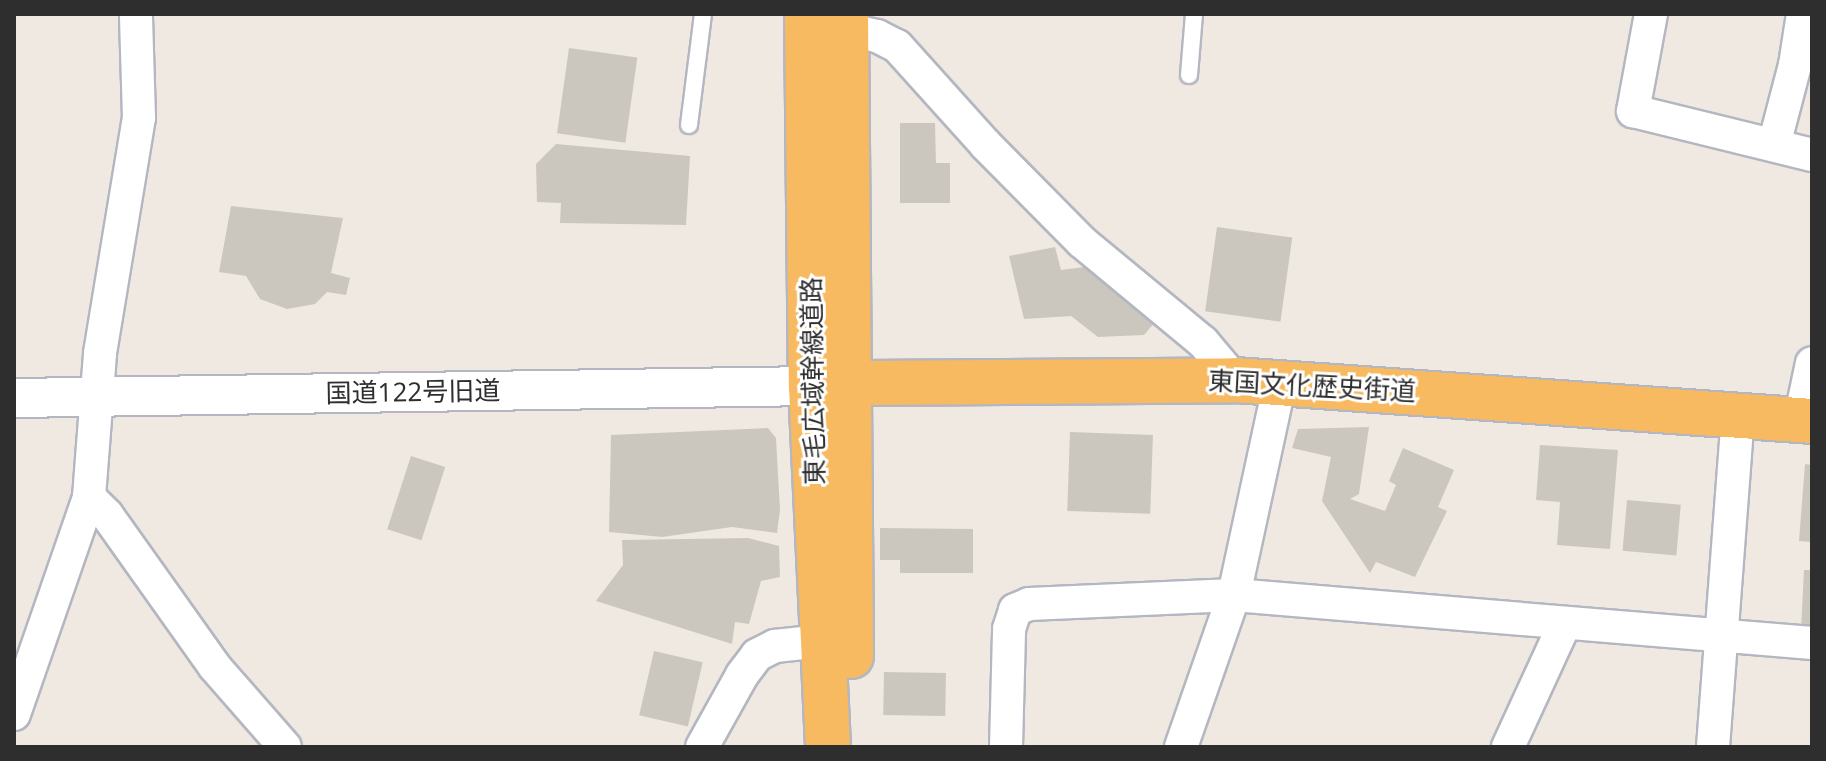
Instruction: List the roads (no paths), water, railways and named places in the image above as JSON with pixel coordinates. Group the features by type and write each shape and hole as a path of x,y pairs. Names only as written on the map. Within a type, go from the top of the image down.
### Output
{"highway":[{"name":"東毛広域幹線道路","path":"828,747 822,641 830,384 833,19"},
{"name":"東国文化歴史街道","path":"830,384 1235,380 1806,420"},
{"name":"東毛広域幹線道路","path":"830,384 851,747"}],"street":[{"path":"14,714 89,497 96,396 139,118 136,14"},
{"path":"1651,14 1633,111 1812,155"},
{"path":"1774,145 1795,65 1803,14"},
{"path":"833,19 897,46 986,145 1082,242 1203,342 1235,380"},
{"path":"1806,420 1812,363"},
{"path":"1181,747 1234,595 1280,382"},
{"name":"国道122号旧道","path":"14,398 830,384"},
{"path":"1713,747 1738,416"},
{"path":"89,497 107,515 215,667 285,747"},
{"path":"1006,747 1009,629 1015,610 1029,604 1234,595 1812,643"},
{"path":"1508,747 1565,623"},
{"path":"702,747 742,675 757,655 775,646 822,641"}],"lane":[{"path":"689,125 703,14"},
{"path":"1189,75 1194,14"}]}
